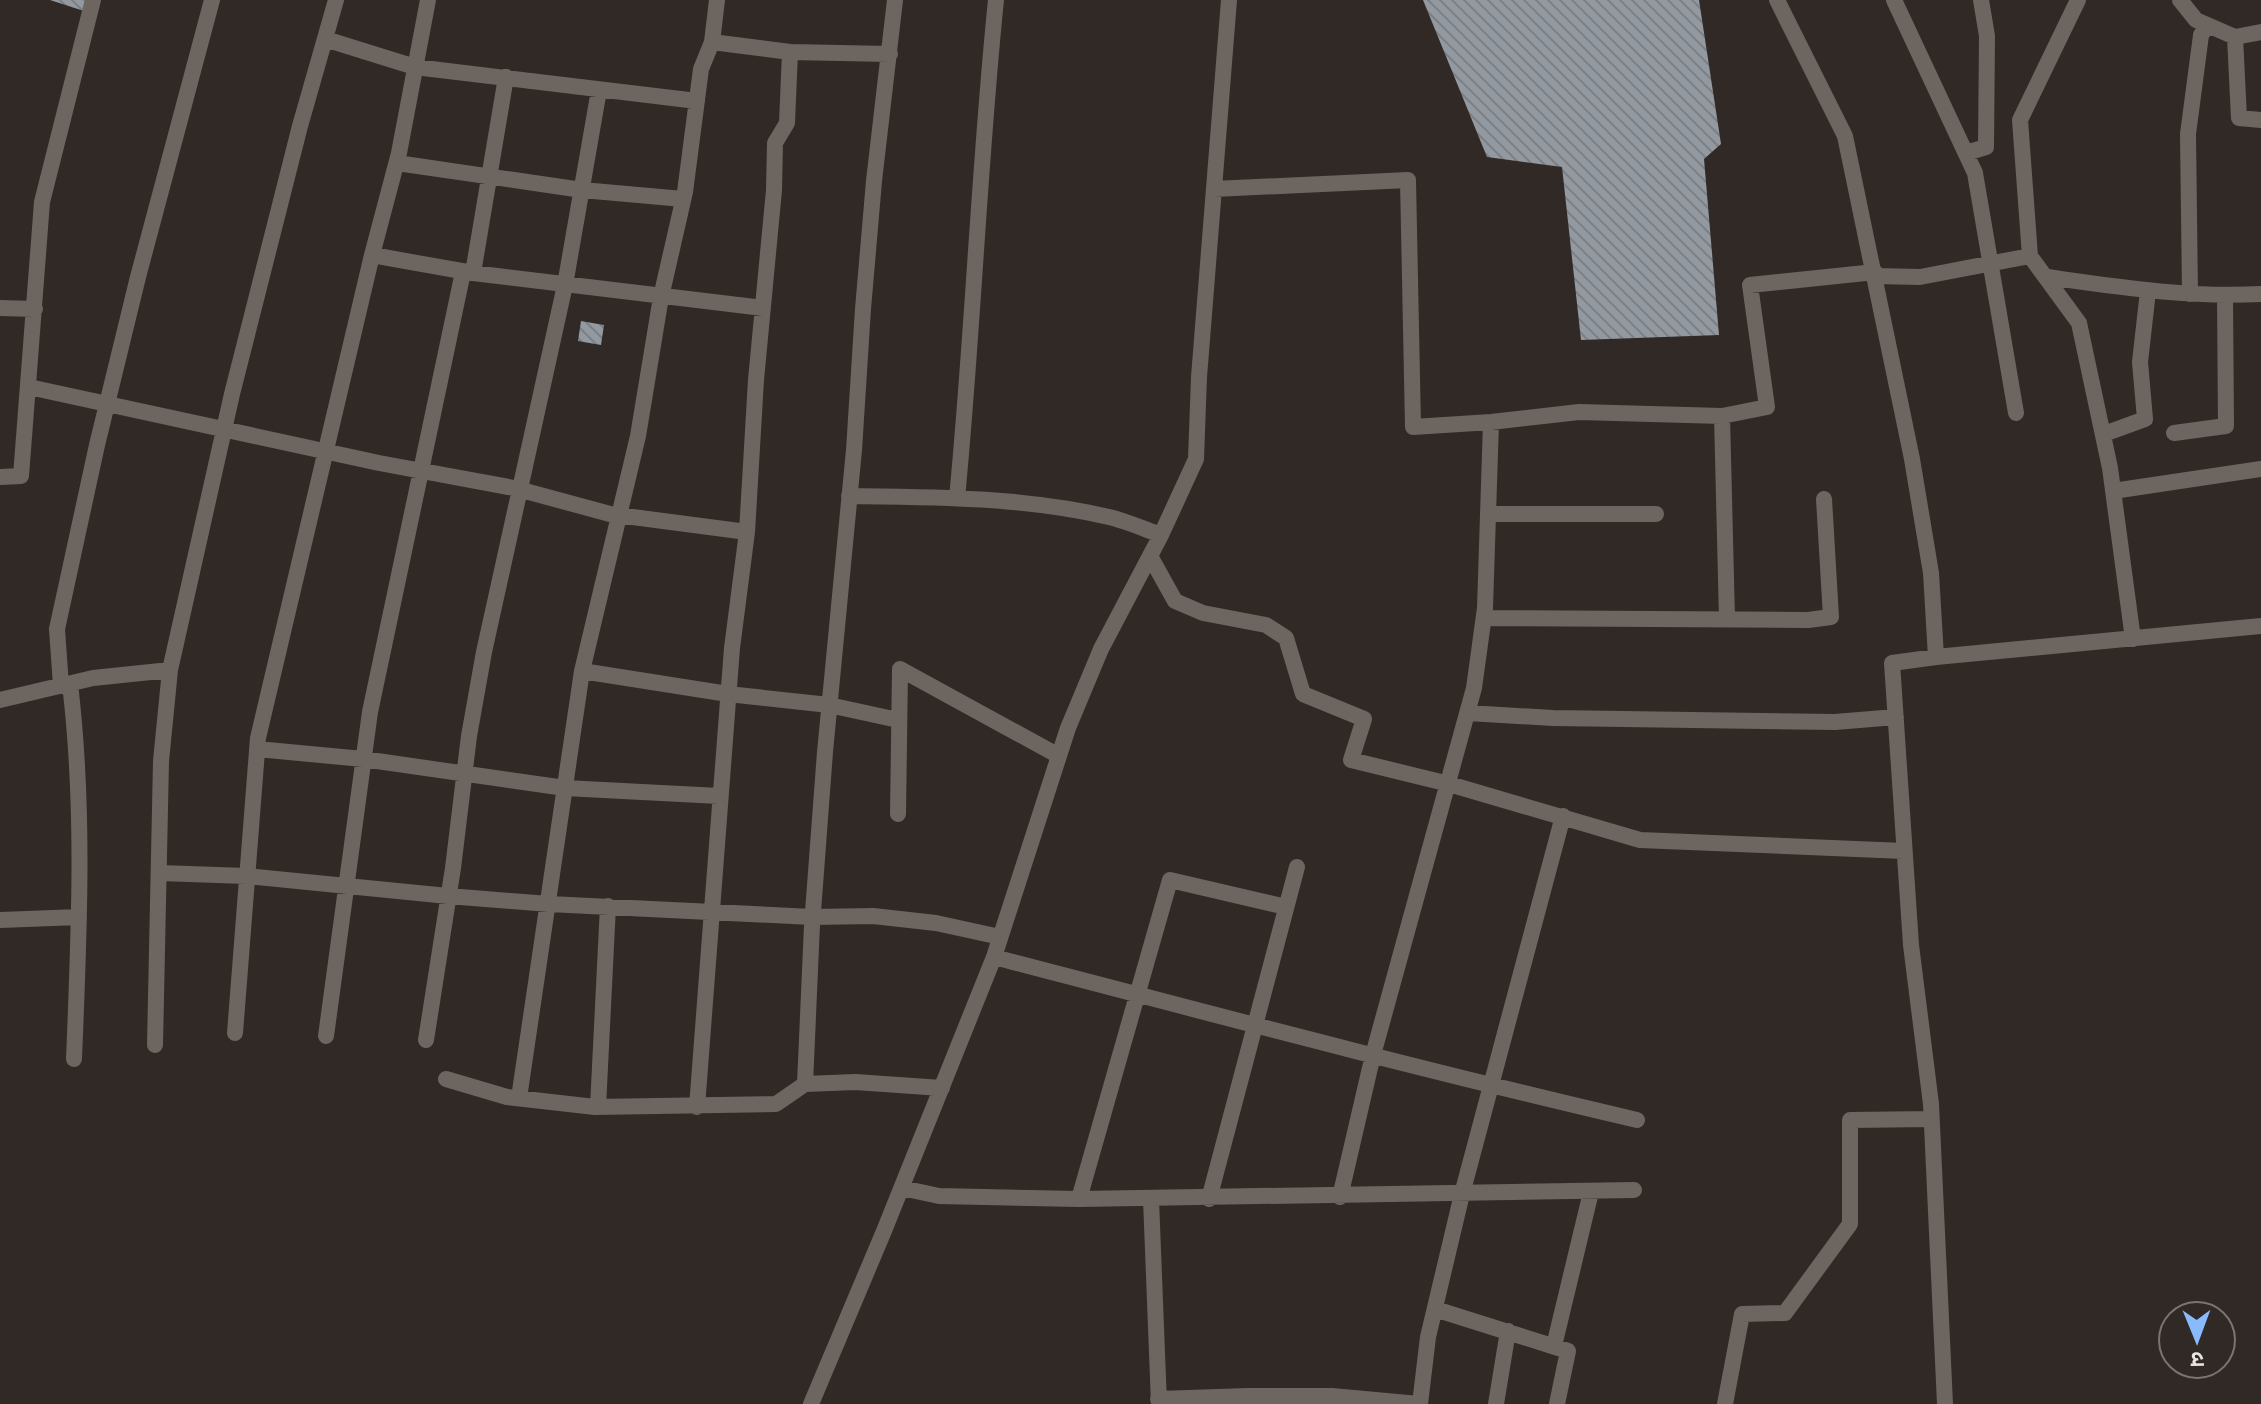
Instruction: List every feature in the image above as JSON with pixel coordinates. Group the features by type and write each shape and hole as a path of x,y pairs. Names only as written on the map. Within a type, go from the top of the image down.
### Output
{"street":[{"path":"0,477 21,476 42,202 93,0"},
{"path":"74,1059 79,917 78,753 57,629 106,405 212,0"},
{"path":"155,1045 161,761 170,670 224,430 300,126 336,0"},
{"path":"235,1033 257,749 325,451 397,163 428,0"},
{"path":"519,1098 582,671 638,436 661,297 683,199 701,69 712,42 716,0"},
{"path":"805,1084 812,917 829,705 872,209 895,0"},
{"path":"957,498 996,0"},
{"path":"811,1404 994,957 1059,756 1101,649 1161,535 1196,459 1199,377 1229,0"},
{"path":"1777,0 1845,136 1912,459 1931,573 1936,657"},
{"path":"1894,0 1975,173 2016,413"},
{"path":"1966,153 1986,147 1987,36 1981,0"},
{"path":"2078,0 2020,120 2030,256 2079,323 2104,434 2133,639"},
{"path":"2180,0 2196,20 2207,26 2235,37 2261,32"},
{"path":"2190,294 2188,134 2201,35 2207,26"},
{"path":"2235,37 2239,118 2261,120"},
{"path":"325,39 415,67 697,101"},
{"path":"712,42 790,52 890,54"},
{"path":"697,1107 719,796 747,532 775,143 787,123 790,52"},
{"path":"326,1036 363,759 387,625 468,273 506,77"},
{"path":"426,1040 484,652 565,285 599,90"},
{"path":"397,163 582,190 683,199"},
{"path":"1214,189 1408,180 1413,427 1579,412 1722,416 1767,407 1750,285 1876,274 1920,277 2030,256"},
{"path":"372,255 468,273 763,308"},
{"path":"2047,277 2148,291 2225,296 2261,294"},
{"path":"2104,434 2145,419 2140,362 2148,291"},
{"path":"2174,433 2226,426 2225,296"},
{"path":"0,308 35,309"},
{"path":"29,387 519,489 619,515 747,532"},
{"path":"1722,416 1727,619"},
{"path":"1340,1197 1373,1055 1474,688 1484,618 1491,422"},
{"path":"2113,491 2261,469"},
{"path":"849,496 957,498 1029,505 1109,517 1161,535"},
{"path":"1484,618 1808,620 1831,617 1824,499"},
{"path":"1488,514 1656,514"},
{"path":"1150,556 1175,601 1203,613 1266,625 1286,638 1303,694 1364,719 1351,760 1449,784 1640,840 1904,851"},
{"path":"1945,1404 1931,1119 1911,945 1892,663 2261,626"},
{"path":"898,814 900,669 1059,756"},
{"path":"0,700 93,678 170,670"},
{"path":"582,671 728,694 829,705 898,720"},
{"path":"1468,713 1553,718 1835,722 1896,717"},
{"path":"257,749 363,759 565,788 719,796"},
{"path":"1151,1199 1158,1402 1248,1396 1332,1396 1419,1404 1428,1337 1462,1194 1563,816"},
{"path":"1209,1199 1297,867"},
{"path":"160,873 246,876 549,904 812,917 873,916 936,923 1000,937"},
{"path":"1079,1199 1170,880 1286,907"},
{"path":"598,1107 608,906"},
{"path":"0,920 79,917"},
{"path":"994,957 1490,1086 1637,1120"},
{"path":"446,1079 519,1098 598,1107 776,1104 805,1084 855,1082 942,1088"},
{"path":"1725,1404 1742,1314 1785,1313 1850,1224 1850,1120 1931,1119"},
{"path":"902,1188 939,1196 1079,1199 1634,1190"},
{"path":"1554,1346 1591,1192"},
{"path":"1435,1309 1568,1351 1557,1404"},
{"path":"1496,1404 1508,1331"}],"building":[{"path":"50,0 88,0 84,11"},
{"path":"1423,0 1699,0 1721,144 1704,159 1719,335 1581,340 1562,167 1487,157"},
{"path":"581,321 604,325 601,345 578,341"}]}
